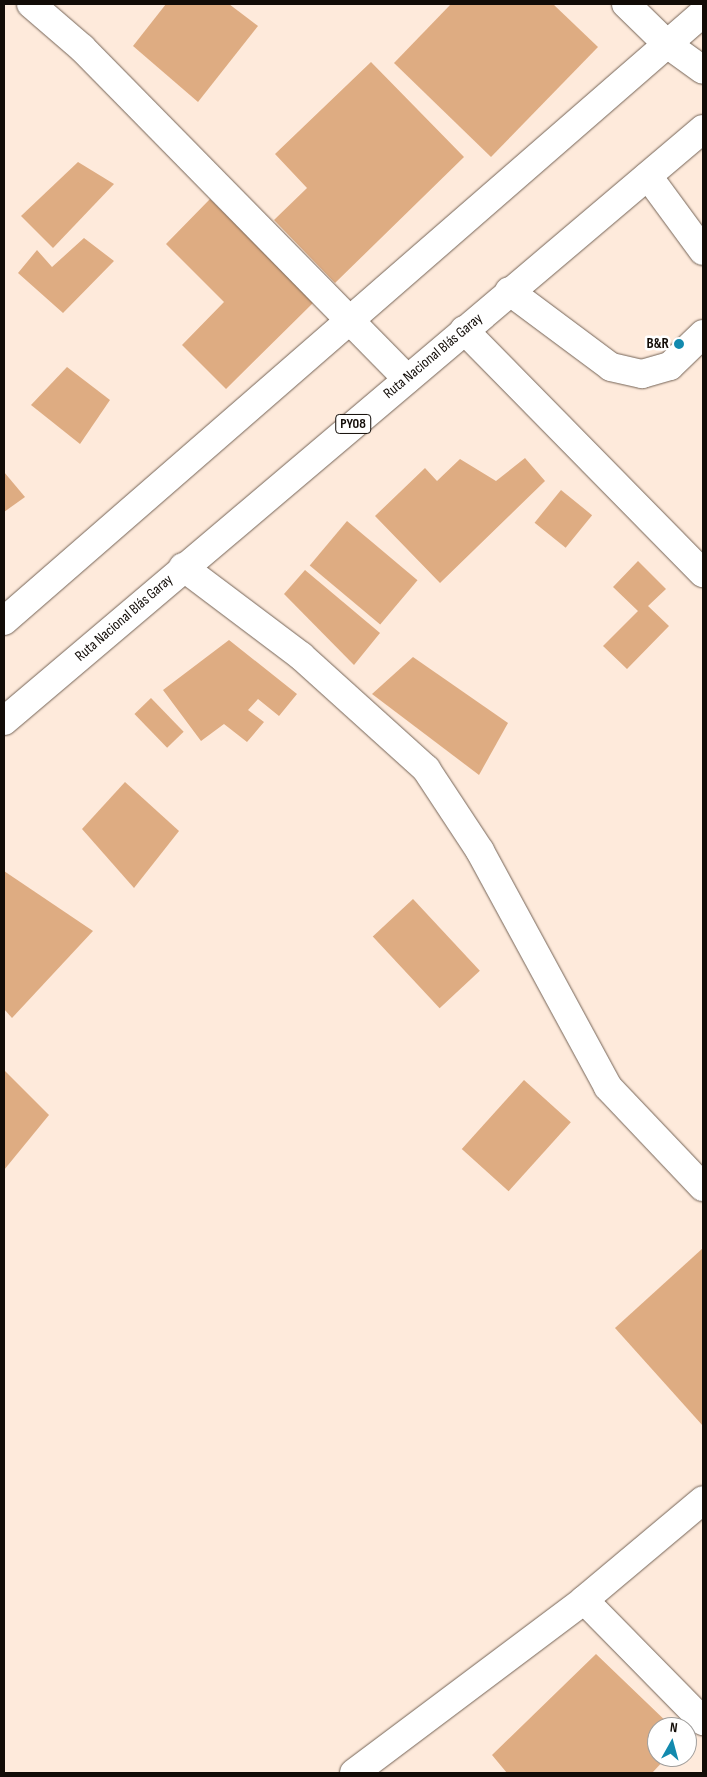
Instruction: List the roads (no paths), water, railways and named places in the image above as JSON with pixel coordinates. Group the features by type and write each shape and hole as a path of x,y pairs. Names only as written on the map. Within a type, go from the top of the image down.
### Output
{"main road":[{"path":"31,4 82,48 407,379"},
{"path":"626,4 667,44 703,70"},
{"path":"4,621 703,13"},
{"name":"Ruta Nacional Blás Garay","path":"4,721 183,566 703,129"},
{"path":"648,176 703,251"},
{"path":"509,292 611,367 642,374 670,366 703,334"},
{"path":"464,330 703,573"},
{"path":"183,566 300,656 426,769 480,852 608,1087 703,1187"},
{"path":"354,1773 584,1600 703,1500"},
{"path":"584,1600 703,1721"}],"place":[{"name":"B&R","path":"679,344"}]}
